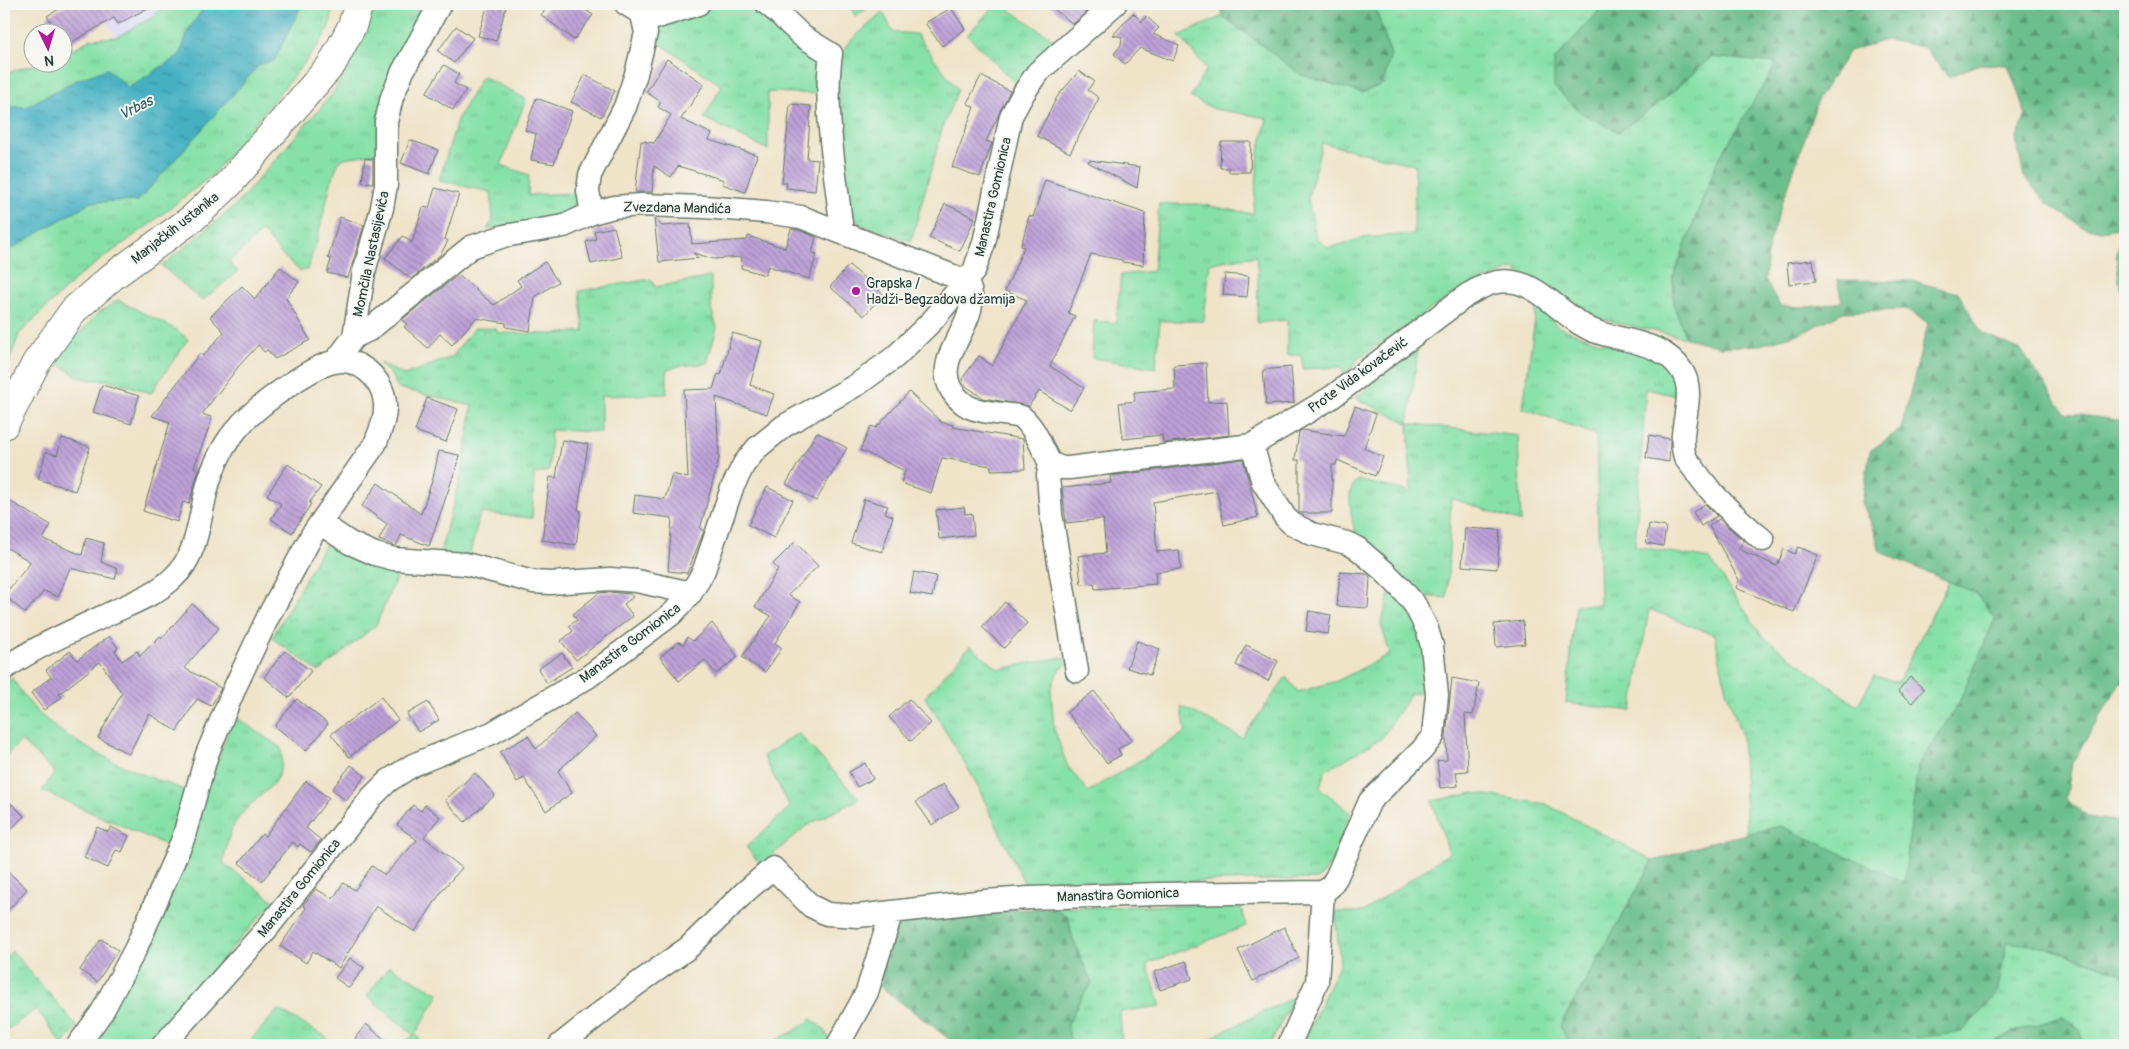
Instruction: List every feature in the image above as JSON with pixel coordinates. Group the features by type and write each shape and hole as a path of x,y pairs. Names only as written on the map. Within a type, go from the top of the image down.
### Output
{"main road":[{"name":"Manjačkih ustanika","path":"4,424 36,363 74,310 113,276 193,218 229,184 332,64 352,26 359,4"}],"street":[{"name":"Momčila Nastasijevića","path":"354,338 364,272 382,208 386,185 386,122 392,97 403,71 440,4"},
{"path":"592,213 588,191 590,175 625,106 636,74 646,33 642,14 626,4"},
{"path":"645,21 698,4"},
{"path":"766,4 778,12 802,36 832,54 828,76 829,106 842,232"},
{"name":"Manastira Gomionica","path":"163,1045 265,932 372,797 388,781 413,765 492,733 588,677 672,614 699,581 711,552 732,488 744,464 757,448 784,426 858,384 895,357 932,321 974,271 982,253 1011,116 1037,73 1115,4"},
{"name":"Zvezdana Mandića","path":"335,362 354,338 369,330 478,243 504,236 564,226 592,213 614,207 642,205 704,207 801,217 966,281"},
{"path":"966,281 971,289 970,312 947,363 947,383 959,399 969,406 1022,417 1036,433 1050,463 1048,475 1051,514 1077,671"},
{"name":"Prote Vida kovačević","path":"1050,463 1062,468 1069,468 1252,446 1332,397 1468,295 1498,281 1515,282 1536,289 1555,306 1593,330 1659,349 1672,358 1682,370 1688,383 1684,435 1685,457 1706,487 1736,517 1763,540"},
{"path":"4,669 52,642 145,597 180,571 190,553 211,476 222,450 237,428 275,396 305,376 335,362 355,364 375,377 384,394 385,414 375,444 320,523 268,617 206,754 183,839 136,948 102,1012 78,1045"},
{"path":"1252,446 1263,482 1284,517 1291,524 1312,534 1347,543 1358,548 1399,586 1415,605 1428,629 1435,668 1437,695 1433,736 1422,750 1370,801 1336,878 1330,887 1323,892 1317,982 1289,1045"},
{"path":"320,523 350,543 375,554 394,559 466,564 532,582 550,583 610,579 637,581 691,593"},
{"name":"Manastira Gomionica","path":"560,1045 637,984 688,948 746,891 773,868 811,906 827,914 858,916 891,914 985,901 1029,898 1323,892"},
{"path":"838,1045 867,992 891,914"}],"shaded area":[{"path":"96,4 165,4 153,17 116,37"}],"green space":[{"path":"165,4 206,4 188,31 180,55 128,88 77,80 26,107 4,107 4,75 22,68 22,72 72,72 72,50 90,39 116,37 153,17"},
{"path":"302,4 332,4 330,23 315,50 212,175 150,224 80,275 19,334 4,376 4,253 91,202 138,201 260,64 274,61"},
{"path":"374,4 431,4 379,153 344,158 338,163 307,270 300,271 281,254 262,231 229,262 238,271 202,301 162,266 236,205 334,92 364,36"},
{"path":"729,4 768,10 821,54 821,94 768,92 768,150 704,118 722,86 652,38 657,25 667,19 694,10"},
{"path":"848,4 872,4 856,17"},
{"path":"996,4 1001,4 1056,41 1031,66 1017,85 967,35"},
{"path":"1220,4 1374,4 1391,55 1383,84 1362,93 1301,75 1223,16"},
{"path":"1374,4 1601,4 1597,13 1554,61 1619,132 1664,99 1711,57 1778,63 1717,162 1673,277 1674,305 1686,338 1590,317 1513,269 1456,292 1359,358 1343,379 1342,367 1303,369 1301,355 1287,355 1287,320 1257,323 1258,277 1256,256 1210,263 1204,321 1160,321 1156,368 1092,358 1094,321 1116,323 1121,275 1153,271 1159,204 1199,204 1253,214 1259,152 1267,118 1214,109 1190,97 1207,69 1179,36 1222,16 1240,30 1391,55","holes":["1322,143 1415,165 1414,234 1362,238 1329,248 1316,238 1308,198"]},
{"path":"1601,4 2125,4 2125,299 2121,295 2116,256 2124,227 2101,231 2081,226 2047,203 2024,177 2016,140 2026,115 2008,65 1980,64 1948,77 1924,47 1886,40 1849,51 1818,99 1769,242 1765,279 1780,306 1810,307 1842,302 1837,280 1913,281 1958,293 1982,333 2021,350 2065,413 2125,421 2125,684 2120,683 2072,763 2066,799 2088,817 2116,821 2125,832 2125,980 2119,972 2042,946 2007,942 1997,994 1962,1032 1865,1045 1571,1045 1560,1026 1653,861 1712,842 1781,826 1904,882 1918,765 1958,705 1995,619 1976,593 1880,552 1875,532 1862,502 1870,451 1901,429 1928,323 1906,309 1843,312 1802,333 1760,345 1721,347 1686,338 1674,305 1673,277 1717,162 1777,63 1711,57 1664,99 1619,132 1581,113 1554,87 1554,61 1597,13"},
{"path":"883,12 893,32 916,34 958,90 944,123 911,241 853,222 848,201 836,67 847,44"},
{"path":"482,76 526,99 501,165 529,175 528,195 578,193 571,211 568,213 560,217 487,229 493,221 491,192 439,181 457,120"},
{"path":"711,277 711,308 717,328 707,363 679,366 667,370 667,394 601,396 601,432 551,430 549,471 534,474 532,518 480,513 469,559 439,555 462,472 472,406 398,388 391,375 379,363 404,375 452,357 474,328 495,328 499,333 555,334 584,331 579,291 651,279 655,287"},
{"path":"118,300 175,329 188,339 151,393 110,380 91,380 77,376 54,361 97,314"},
{"path":"1537,303 1558,327 1597,341 1660,358 1679,379 1682,397 1646,389 1635,546 1710,559 1763,637 1857,706 1874,676 1898,682 1949,581 1976,593 1995,619 1958,705 1918,765 1904,883 1781,826 1747,834 1742,737 1726,690 1715,635 1649,609 1632,711 1566,703 1576,605 1600,605 1596,435 1523,408"},
{"path":"1418,349 1408,423 1355,398"},
{"path":"1408,423 1518,436 1521,522 1451,498 1447,598 1419,596 1395,568 1355,534 1350,498 1353,485 1358,480 1411,492"},
{"path":"334,543 399,571 376,625 319,672 272,638 325,545"},
{"path":"1392,585 1424,638 1427,690 1410,694 1382,738 1325,771 1320,788 1350,812 1335,856 1318,879 1025,885 974,779 925,697 970,646 999,669 1062,657 1069,662 1058,671 1051,690 1054,729 1067,765 1088,792 1186,732 1181,706 1242,738 1286,677 1298,692 1337,681 1390,654 1381,625"},
{"path":"12,678 32,706 64,733 124,766 185,790 168,846 42,791 55,772 21,741 4,758 4,685"},
{"path":"234,716 281,748 282,762 274,783 241,814 234,825 223,863 274,901 146,1045 91,1045 212,776"},
{"path":"798,733 859,799 806,826 761,865 746,847 790,807 763,756"},
{"path":"1474,793 1546,804 1653,861 1560,1026 1571,1045 1302,1045 1340,962 1335,912 1363,912 1449,853 1432,801"},
{"path":"1240,904 1246,926 1147,964 1161,1006 1120,1012 1122,1045 1070,1045 1068,1024 1078,1003 1092,983 1072,937 1068,916 1048,908"},
{"path":"1048,908 1068,916 1072,937 1092,983 1078,1003 1068,1024 1070,1045 957,1045 876,983 899,921 924,915"},
{"path":"2006,942 2042,946 2120,972 2125,980 2125,1045 2082,1045 2081,1030 2062,1017 2013,1032 1989,1045 1865,1045 1877,1042 1997,994"},
{"path":"12,951 77,1026 63,1045 36,1009 4,1032 4,959"},
{"path":"389,966 439,994 415,1035 427,1045 400,1045 414,1035 367,996"},
{"path":"1294,997 1270,1045 1201,1045 1220,1033"},
{"path":"278,1010 323,1035 335,1045 246,1045"},
{"path":"2062,1017 2081,1030 2082,1045 1989,1045 2013,1032"},
{"path":"811,1019 824,1029 830,1041 828,1045 765,1045 793,1032"}],"water":[{"name":"Vrbas","path":"206,4 302,4 274,61 260,64 138,201 91,202 4,253 4,107 26,107 77,80 107,69 129,88 180,55 188,31"}],"building":[{"path":"68,4 155,4 118,24 114,18 72,42 72,22 51,22 47,16"},
{"path":"488,4 507,4 496,41 478,36"},
{"path":"550,4 577,4 593,15 574,40 541,15"},
{"path":"1048,4 1095,4 1073,24"},
{"path":"951,8 965,29 942,46 925,23"},
{"path":"1133,13 1142,22 1146,16 1159,28 1153,34 1179,45 1173,61 1140,48 1125,64 1114,54 1121,45 1122,37 1113,35"},
{"path":"456,26 473,38 454,63 438,51"},
{"path":"667,59 704,84 681,119 712,134 709,140 757,155 745,192 722,184 724,180 678,166 671,177 654,166 652,192 635,192 641,141 654,143 671,115 658,107 661,102 646,92"},
{"path":"444,65 459,74 454,83 466,90 453,110 426,93"},
{"path":"1079,71 1094,81 1088,90 1099,98 1070,153 1037,136 1057,97"},
{"path":"585,75 615,91 601,117 571,102"},
{"path":"981,76 1010,91 986,141 992,143 980,177 952,167 974,107 967,103"},
{"path":"536,98 572,111 554,164 531,160 536,134 525,130"},
{"path":"790,104 811,106 807,159 818,160 815,191 786,188 787,183 782,183"},
{"path":"410,140 438,150 429,174 401,163"},
{"path":"1221,142 1251,142 1250,172 1229,172 1229,168 1220,168"},
{"path":"365,158 373,159 373,183 362,182"},
{"path":"1089,160 1140,167 1137,188 1088,162"},
{"path":"1045,180 1145,213 1143,265 1091,254 1068,313 1075,316 1050,366 1084,388 1070,410 1039,391 1029,406 983,398 963,384 962,379 979,356 992,366 1027,300 1005,291 1024,247 1021,246 1029,216 1033,217"},
{"path":"435,188 459,194 445,239 448,241 440,255 411,279 385,258 403,236 412,243 423,207 429,208"},
{"path":"945,204 975,218 960,251 929,238"},
{"path":"340,217 364,225 348,278 327,273 331,259 328,258"},
{"path":"654,219 662,226 690,224 692,244 747,240 748,236 785,248 791,229 798,230 816,237 812,253 817,254 809,279 768,266 765,275 741,268 742,257 714,259 693,253 699,258 659,262"},
{"path":"614,227 622,257 591,264 586,242 596,239 594,231"},
{"path":"1813,260 1816,281 1789,284 1787,263"},
{"path":"545,262 558,282 535,297 530,331 506,327 506,323 476,318 452,345 440,334 428,348 404,327 407,324 402,320 404,318 458,275 494,305 521,286 517,280"},
{"name":"Grapska / Hadži-Begzadova džamija","path":"849,265 883,294 864,316 830,287"},
{"path":"280,267 299,282 286,298 310,340 275,359 267,350 264,352 258,345 238,367 202,414 211,417 211,422 194,467 199,469 189,504 183,502 177,522 143,511 170,422 152,416 200,353 203,356 224,332 210,317 242,286 255,299"},
{"path":"1225,274 1249,276 1247,297 1223,295"},
{"path":"732,333 762,341 750,385 774,394 767,414 716,397 719,459 700,529 704,531 687,573 668,571 672,518 633,513 635,495 665,499 672,474 688,478 684,390 713,389 718,374 721,375"},
{"path":"1206,363 1208,402 1227,401 1229,435 1163,443 1162,435 1123,439 1119,403 1135,401 1134,392 1175,389 1174,365"},
{"path":"1291,367 1294,403 1266,405 1263,370"},
{"path":"102,385 139,396 131,424 93,412"},
{"path":"909,392 941,422 953,425 952,427 1023,439 1025,469 991,470 991,466 942,458 931,493 901,483 905,471 860,450 871,426 876,428"},
{"path":"427,398 458,409 446,442 415,431"},
{"path":"1355,406 1376,414 1364,448 1383,457 1375,476 1337,460 1336,465 1332,465 1332,513 1299,513 1299,460 1295,460 1299,432 1302,430 1344,436"},
{"path":"817,432 847,448 816,501 786,484"},
{"path":"1649,435 1670,439 1669,462 1646,458"},
{"path":"62,438 90,447 75,491 38,479 46,452 57,455"},
{"path":"562,440 588,444 578,510 581,510 576,545 542,540 550,477 556,478"},
{"path":"439,451 459,455 454,477 429,546 401,535 396,546 379,540 387,524 362,506 378,483 421,514 433,478"},
{"path":"1243,459 1258,517 1224,525 1217,491 1153,502 1157,552 1179,550 1181,569 1155,572 1156,584 1095,589 1094,583 1081,584 1078,556 1106,553 1103,519 1066,523 1062,488 1111,483 1110,476"},
{"path":"288,464 321,487 309,503 311,504 292,533 271,519 281,504 267,495"},
{"path":"767,487 793,500 774,538 748,525"},
{"path":"4,498 51,525 43,539 82,555 86,538 104,543 101,562 118,569 115,579 70,568 58,597 44,591 25,613 4,595 31,562 4,546"},
{"path":"864,499 888,506 885,513 893,516 882,552 851,543"},
{"path":"1705,504 1717,516 1701,526 1693,512"},
{"path":"964,507 965,514 972,513 974,535 939,539 936,510"},
{"path":"1719,519 1744,541 1738,549 1777,566 1784,549 1795,554 1798,547 1818,555 1794,612 1736,588 1739,580 1709,526"},
{"path":"1649,524 1666,527 1663,546 1646,543"},
{"path":"1465,528 1500,530 1497,569 1462,566"},
{"path":"795,542 818,566 788,595 800,602 775,643 782,648 765,672 742,657 771,616 755,607 778,569 773,564"},
{"path":"914,572 936,576 932,597 910,593"},
{"path":"1340,572 1367,574 1370,577 1368,608 1337,606"},
{"path":"599,593 630,594 633,597 624,604 633,616 576,660 561,641 573,631 569,626 577,620 573,614"},
{"path":"1005,602 1027,623 1004,648 982,627"},
{"path":"192,604 219,628 184,668 221,688 211,706 197,699 177,731 149,714 129,754 98,738 122,693 100,662 59,694 62,697 44,710 31,693 51,677 46,670 70,651 77,660 109,636 118,648 115,651 122,661 137,651 140,656 160,636 162,638"},
{"path":"1309,611 1331,615 1328,634 1306,631"},
{"path":"1523,621 1525,644 1496,647 1494,624"},
{"path":"712,623 738,657 716,674 705,660 679,681 660,657 678,642 684,644 687,637 693,641"},
{"path":"1137,641 1160,649 1150,675 1127,668"},
{"path":"1246,645 1278,661 1268,681 1236,665"},
{"path":"285,651 311,671 289,698 264,677"},
{"path":"562,653 572,667 547,683 538,669"},
{"path":"1910,677 1924,689 1912,703 1898,692"},
{"path":"1452,678 1479,683 1473,715 1465,714 1468,771 1456,772 1458,786 1440,788 1437,761 1447,760 1446,737"},
{"path":"1094,691 1132,740 1118,749 1121,755 1107,763 1067,712"},
{"path":"381,697 398,720 349,757 331,734"},
{"path":"297,699 328,724 306,751 275,726"},
{"path":"909,699 931,723 911,741 889,717"},
{"path":"428,702 439,720 418,732 407,714"},
{"path":"575,713 596,736 558,771 572,793 546,811 524,778 517,782 500,752 528,736 536,749"},
{"path":"865,763 873,779 857,787 849,772"},
{"path":"351,765 365,776 346,801 332,789"},
{"path":"475,773 495,795 465,822 445,800"},
{"path":"306,781 329,798 306,828 321,840 311,852 300,844 298,847 293,842 262,881 239,863 262,834 265,836"},
{"path":"943,784 959,807 932,825 916,802"},
{"path":"4,796 24,816 4,837"},
{"path":"413,805 421,811 425,805 440,817 424,837 462,868 444,888 415,932 376,906 339,968 313,951 306,963 280,946 306,908 303,905 316,889 333,899 343,883 355,890 372,866 385,875 417,840 397,825"},
{"path":"97,827 108,832 111,827 129,836 122,852 116,850 108,868 84,857"},
{"path":"4,868 27,889 4,915"},
{"path":"1284,927 1299,958 1253,981 1238,950"},
{"path":"101,939 118,950 97,982 80,970"},
{"path":"350,958 364,968 349,988 335,978"},
{"path":"1186,961 1192,979 1160,990 1154,972"},
{"path":"366,1024 391,1045 364,1045 355,1038"}],"place":[{"name":"Grapska / Hadži-Begzadova džamija","path":"856,291"}]}
